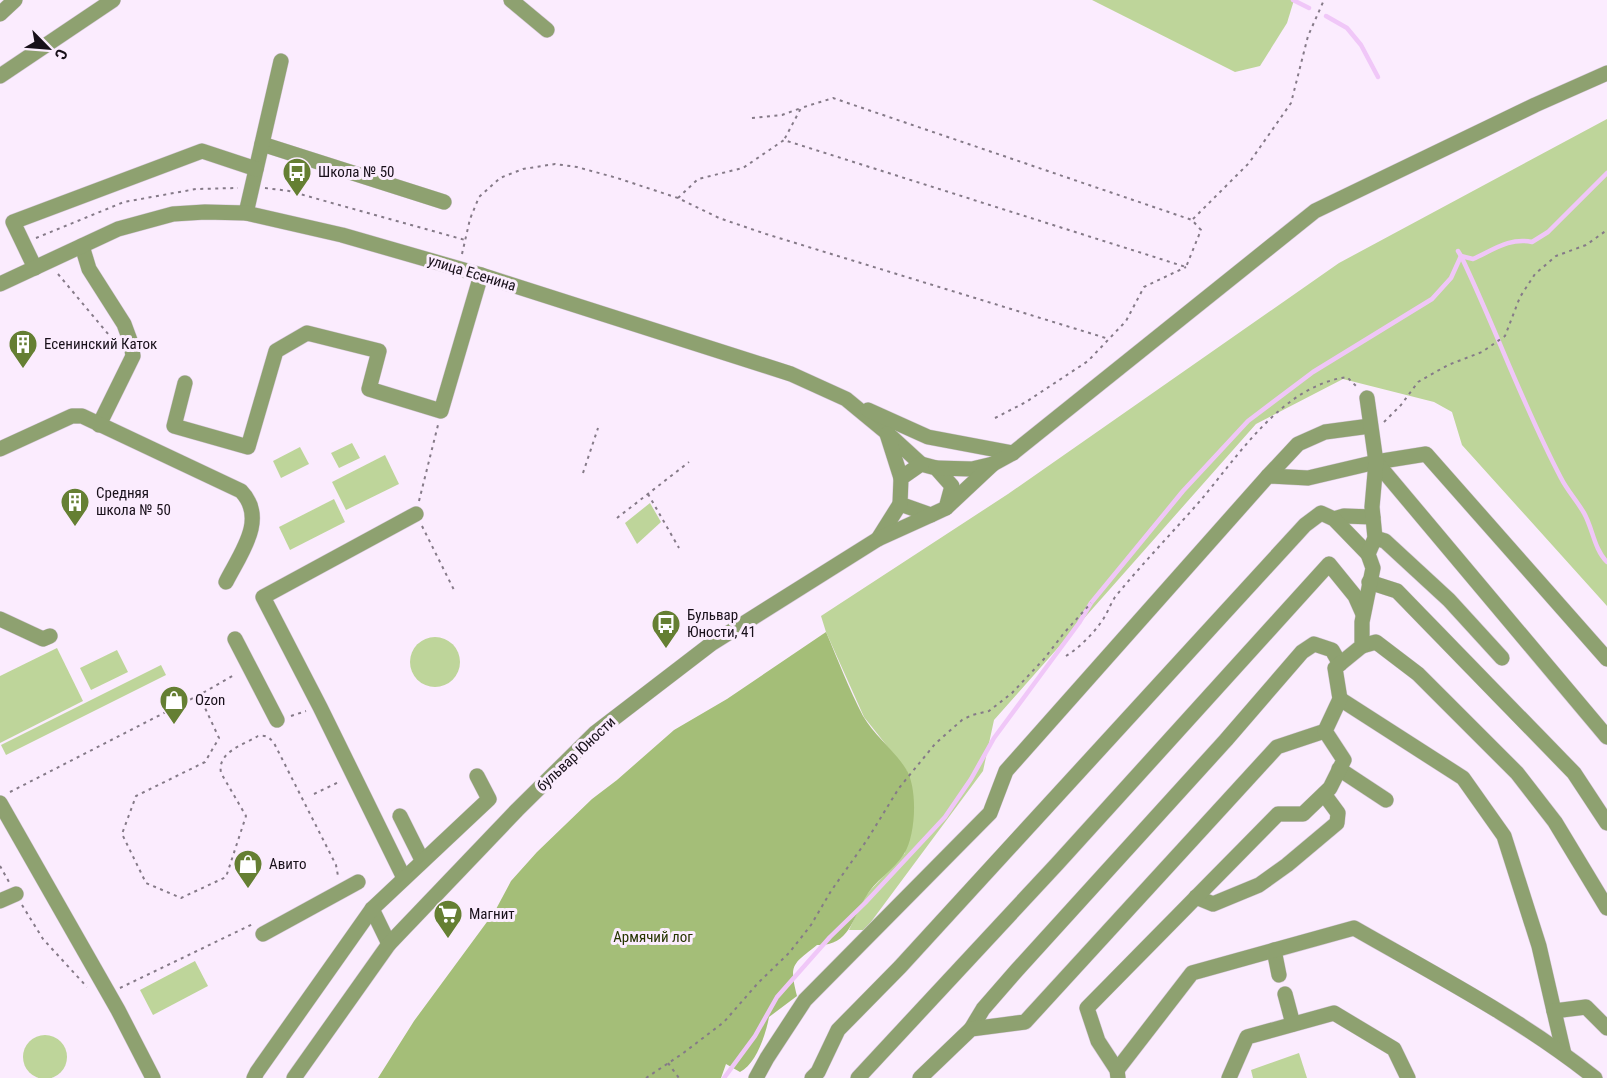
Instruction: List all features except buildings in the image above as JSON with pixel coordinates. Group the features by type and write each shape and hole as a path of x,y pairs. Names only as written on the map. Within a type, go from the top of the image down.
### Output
{"street":[{"path":"0,14 15,0"},
{"path":"0,76 113,0"},
{"path":"511,0 547,30"},
{"path":"246,213 281,61"},
{"path":"900,504 931,515 946,508 993,464 1013,453 1315,211 1607,73"},
{"path":"262,144 444,202"},
{"path":"35,268 13,222 202,151 256,169"},
{"name":"улица Есенина","path":"0,284 118,229 173,214 246,213 342,234 481,275 791,374 846,399 929,466"},
{"path":"82,246 89,269 124,324 133,356 99,425"},
{"path":"184,382 174,426 248,447 276,351 307,333 379,351 369,389 441,411 481,275"},
{"path":"1367,398 1376,462 1372,507 1375,538 1368,554"},
{"path":"846,399 928,437 1013,453"},
{"path":"0,449 72,416 82,416 241,491 248,499 254,517 253,527 226,582"},
{"path":"756,1078 766,1058 805,1000 990,813 1006,771 1298,444 1324,432 1370,426"},
{"path":"878,539 900,504 901,478 886,432"},
{"path":"1268,476 1308,478 1376,462 1426,454 1607,659"},
{"path":"1376,462 1607,737"},
{"path":"901,478 929,466 972,469 993,464"},
{"path":"929,466 952,486 946,508"},
{"path":"819,1076 838,1030 900,967 1305,525 1321,513 1334,519 1368,554 1373,568 1363,614 1362,646"},
{"path":"404,878 263,597 416,514"},
{"name":"бульвар Юности","path":"294,1078 389,944 517,810 595,733 711,644 878,539 931,515"},
{"path":"1334,519 1344,516 1373,517"},
{"path":"1375,538 1385,541 1449,600 1502,658"},
{"path":"858,1078 1057,864 1329,564 1355,596 1363,614"},
{"path":"1369,582 1397,591 1574,773 1607,823"},
{"path":"0,618 44,639 50,636"},
{"path":"235,639 277,720"},
{"path":"971,1029 1025,1022 1277,747 1326,731 1340,699 1335,668 1362,646 1376,642 1418,674 1517,773 1555,822 1607,908"},
{"path":"920,1078 971,1029 983,1009 1017,970 1210,758 1302,652 1314,644 1332,650 1340,664"},
{"path":"1340,699 1463,777 1504,836 1539,946 1564,1054"},
{"path":"1326,731 1344,760 1330,788 1302,814 1278,814 1087,1008 1098,1041 1117,1074 1192,973 1354,928 1476,998 1564,1054 1594,1078"},
{"path":"1339,769 1386,800"},
{"path":"254,1078 372,909 489,799 477,776"},
{"path":"1196,897 1213,904 1259,885 1287,865 1337,823 1338,813 1324,794"},
{"path":"3,803 153,1078"},
{"path":"400,816 422,860"},
{"path":"258,929 358,882"},
{"path":"0,901 16,894"},
{"path":"372,909 389,944"},
{"path":"1274,950 1279,975"},
{"path":"1285,994 1293,1024"},
{"path":"1554,1011 1586,1007 1607,1028"},
{"path":"1229,1078 1247,1037 1334,1013 1394,1049 1408,1078"}],"path":[{"path":"1192,220 1249,163 1291,103 1308,36 1324,0"},
{"path":"752,118 782,115 833,98 1192,220 1201,230 1186,267 1144,287 1126,321 1088,361 1026,402 994,418"},
{"path":"678,198 698,179 743,168 784,140 801,108"},
{"path":"784,140 1186,267"},
{"path":"458,269 470,219 479,197 500,178 523,169 555,164 578,167 678,198 719,218 747,228 1109,339"},
{"path":"1370,426 1383,423 1401,405 1418,381 1448,365 1482,352 1505,336 1520,297 1535,274 1556,256 1586,245 1607,230"},
{"path":"63,280 116,344"},
{"path":"1066,656 1093,633 1103,620 1113,599 1201,500 1252,437 1278,412 1308,390 1331,379 1347,377 1367,398"},
{"path":"441,411 416,514 454,590"},
{"path":"584,473 598,428"},
{"path":"617,518 689,462"},
{"path":"648,494 679,548"},
{"path":"645,1078 724,1022 758,983 789,953 811,925 899,788 935,744 962,720 972,714 989,711 1012,693 1091,603"},
{"path":"3,803 249,666"},
{"path":"198,695 219,738 205,762 136,796 122,834 146,883 181,898 226,876 246,816 221,772 220,766 227,753 258,736 263,736 274,743 336,865 338,876 335,881"},
{"path":"277,720 320,707"},
{"path":"314,794 352,775"},
{"path":"0,866 42,939 85,986 109,994 258,929"},
{"path":"668,1063 679,1078"}],"green space":[{"path":"1092,0 1294,0 1287,23 1260,66 1235,72"},
{"path":"1607,119 1607,606 1462,445 1452,412 1434,402 1343,379 1256,424 994,720 983,771 865,930 849,930 865,896 905,853 907,771 864,717 821,616 1008,494 1339,263"},
{"path":"352,443 360,458 339,468 331,453"},
{"path":"300,447 309,464 281,478 273,461"},
{"path":"385,455 399,484 346,510 332,482"},
{"path":"334,499 345,522 290,550 279,527"},
{"path":"650,503 661,522 637,544 625,523"},
{"name":"Армячий лог","path":"826,632 863,716 901,762 910,777 914,799 911,835 904,854 869,892 853,923 843,936 828,944 817,945 798,961 793,971 797,996 769,1017 759,1048 746,1068 740,1072 726,1064 721,1078 378,1078 414,1021 495,911 511,881 537,852 592,799 674,730 727,699"},
{"path":"435,637 444,639 455,648 460,662 458,671 449,682 435,687 426,685 415,676 410,662 412,653 421,642"},
{"path":"57,648 83,701 0,743 0,676"},
{"path":"117,650 128,672 91,690 80,668"},
{"path":"161,665 166,675 6,755 1,745"},
{"path":"195,961 208,986 153,1015 140,990"},
{"path":"45,1035 60,1042 67,1057 60,1072 45,1079 30,1072 23,1057 30,1042"},
{"path":"1299,1053 1307,1078 1253,1078 1251,1070"}],"waterway":[{"path":"1293,0 1309,8"},
{"path":"1326,16 1347,28 1361,45 1378,77"},
{"path":"1461,256 1473,259 1509,243 1532,242 1548,232 1607,173"},
{"path":"724,1078 755,1036 777,997 830,937 945,817 971,779 994,738 1079,623 1091,603 1183,491 1248,421 1313,372 1432,299 1451,278 1461,256 1458,251"},
{"path":"1461,256 1547,451 1563,482 1584,513 1596,545 1607,562"}],"place":[{"name":"Школа № 50","path":"297,198"},
{"name":"Есенинский Каток","path":"23,370"},
{"name":"Средняя школа № 50","path":"75,528"},
{"name":"Бульвар Юности, 41","path":"666,650"},
{"name":"Ozon","path":"174,726"},
{"name":"Авито","path":"248,890"},
{"name":"Магнит","path":"448,940"}]}
